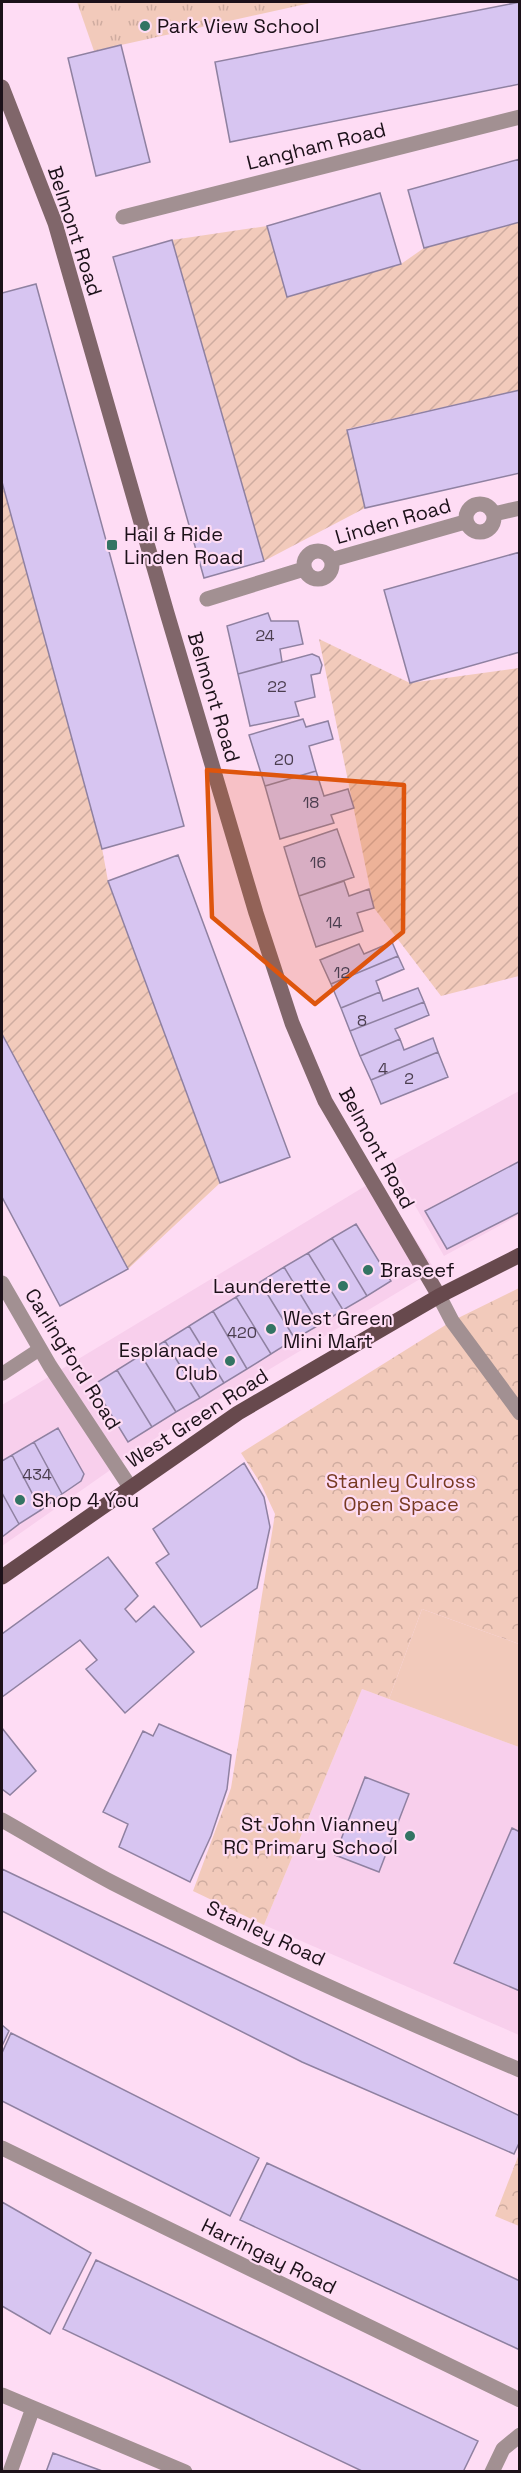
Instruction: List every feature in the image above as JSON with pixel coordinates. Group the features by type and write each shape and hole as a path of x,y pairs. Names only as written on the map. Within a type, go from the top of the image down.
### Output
{"main road":[{"name":"Belmont Road","path":"2,87 55,223 167,613 256,913 292,1023 325,1101 439,1296"},
{"name":"West Green Road","path":"2,1577 238,1413 439,1296 519,1255"}],"street":[{"name":"Langham Road","path":"123,217 519,117"},
{"name":"Linden Road","path":"207,599 304,569 314,578 322,578 330,573 331,560 465,522 468,509 476,504 484,504 494,514 519,508"},
{"name":"Carlingford Road","path":"2,1283 40,1349 130,1487"},
{"path":"439,1296 452,1321 519,1413"},
{"name":"Stanley Road","path":"2,1820 112,1882 217,1934 400,2019 519,2070"},
{"name":"Harringay Road","path":"2,2148 519,2400"},
{"path":"2,2396 185,2472"},
{"path":"10,2472 33,2408"},
{"path":"492,2472 502,2449 519,2435"}],"lane":[{"path":"2,1374 40,1349"}],"highlighted area":[{"path":"207,770 404,785 403,932 315,1004 212,917"}],"shaded area":[{"path":"519,1091 519,1215 444,1256 390,1162"},
{"path":"377,1179 435,1270 163,1433 2,1546 2,1405"},
{"name":"St John Vianney RC Primary School","path":"362,1689 519,1747 519,2035 264,1925"}],"green space":[{"name":"Park View School","path":"77,2 315,2 94,51"},
{"path":"519,222 519,390 347,429 365,508 264,561 172,240 267,226 288,297 401,264 424,248"},
{"path":"2,482 102,848 108,881 220,1183 128,1269 2,1063"},
{"path":"319,639 410,683 519,668 519,976 441,996 374,908"},
{"name":"Stanley Culross Open Space","path":"519,1288 520,1461 517,1463 520,1468 519,1644 422,1609 389,1699 362,1689 264,1925 193,1891 231,1788 275,1514 261,1484 241,1453 452,1321"},
{"path":"422,1609 519,1644 519,1747 389,1699"},
{"path":"519,2154 519,2226 495,2216"}],"building":[{"path":"520,2 520,84 230,142 215,62"},
{"path":"121,45 150,162 96,176 68,58"},
{"path":"520,159 520,222 424,248 408,190"},
{"path":"380,193 401,264 287,297 267,226"},
{"path":"172,240 264,561 204,578 113,257"},
{"path":"36,284 184,826 102,849 2,482 2,293"},
{"path":"520,390 520,473 365,508 347,430"},
{"path":"520,552 520,652 410,683 384,590"},
{"path":"268,613 271,621 298,621 303,644 280,649 282,662 238,674 227,626"},
{"path":"312,654 319,657 322,665 320,673 311,675 315,697 295,702 299,716 250,726 238,674"},
{"path":"303,719 306,727 328,721 333,739 309,746 316,771 265,786 249,735"},
{"path":"316,771 324,796 348,789 354,808 331,815 334,823 280,839 265,786"},
{"path":"337,829 354,877 299,896 284,847"},
{"path":"178,855 290,1157 220,1183 108,881"},
{"path":"344,881 349,896 369,889 374,908 357,913 363,931 316,947 299,896"},
{"path":"392,942 398,956 331,984 320,960 359,944 364,954"},
{"path":"398,956 404,969 376,981 380,992 341,1008 331,984"},
{"path":"418,988 424,1002 350,1031 341,1008 380,992 383,1001"},
{"path":"424,1002 429,1015 395,1029 400,1039 360,1056 350,1031"},
{"path":"2,1034 128,1269 60,1306 2,1197"},
{"path":"433,1038 438,1052 371,1080 360,1056 400,1039 404,1050"},
{"path":"438,1052 448,1077 381,1104 371,1080"},
{"path":"520,1161 520,1212 447,1249 425,1211"},
{"path":"356,1224 391,1281 367,1296 332,1238"},
{"path":"332,1238 367,1296 343,1310 308,1253"},
{"path":"308,1253 343,1310 319,1325 284,1267"},
{"path":"284,1267 319,1325 295,1339 260,1282"},
{"path":"260,1282 295,1339 271,1354 236,1297"},
{"path":"236,1297 271,1354 247,1369 213,1311"},
{"path":"213,1311 247,1369 224,1383 189,1326"},
{"path":"189,1326 224,1383 200,1398 165,1341"},
{"path":"165,1341 200,1398 176,1412 141,1355"},
{"path":"141,1355 176,1412 152,1427 117,1370"},
{"path":"117,1370 152,1427 128,1442 93,1385"},
{"path":"58,1428 84,1474 81,1481 62,1494 34,1442"},
{"path":"34,1442 62,1494 41,1510 12,1455"},
{"path":"12,1455 41,1510 19,1524 2,1493 2,1461"},
{"path":"244,1463 264,1497 270,1527 257,1588 201,1627 156,1563 169,1554 153,1529"},
{"path":"2,1493 19,1524 2,1537"},
{"path":"108,1557 138,1596 125,1609 136,1622 154,1606 194,1652 125,1713 86,1669 97,1660 80,1640 2,1697 2,1634"},
{"path":"159,1724 231,1755 227,1789 211,1836 190,1882 119,1847 128,1824 103,1812 143,1731 153,1736"},
{"path":"2,1728 36,1771 10,1795 2,1789"},
{"path":"365,1777 409,1794 379,1872 335,1855"},
{"path":"512,1828 520,1832 520,1991 454,1963"},
{"path":"2,1869 520,2116 520,2141 514,2154 302,2062 2,1911"},
{"path":"2,2025 9,2031 2,2046"},
{"path":"11,2033 259,2158 230,2216 2,2101 2,2053"},
{"path":"267,2163 520,2281 520,2350 240,2220"},
{"path":"2,2202 91,2253 50,2334 2,2306"},
{"path":"96,2260 478,2441 463,2472 364,2472 63,2329"},
{"path":"53,2453 105,2472 46,2472"}],"place":[{"name":"Park View School","path":"145,26"},
{"name":"Hail & Ride Linden Road","path":"112,545"},
{"name":"Braseef","path":"368,1270"},
{"name":"Launderette","path":"343,1286"},
{"name":"West Green Mini Mart","path":"271,1329"},
{"name":"Esplanade Club","path":"230,1361"},
{"name":"Shop 4 You","path":"20,1500"},
{"name":"St John Vianney RC Primary School","path":"410,1836"}]}
